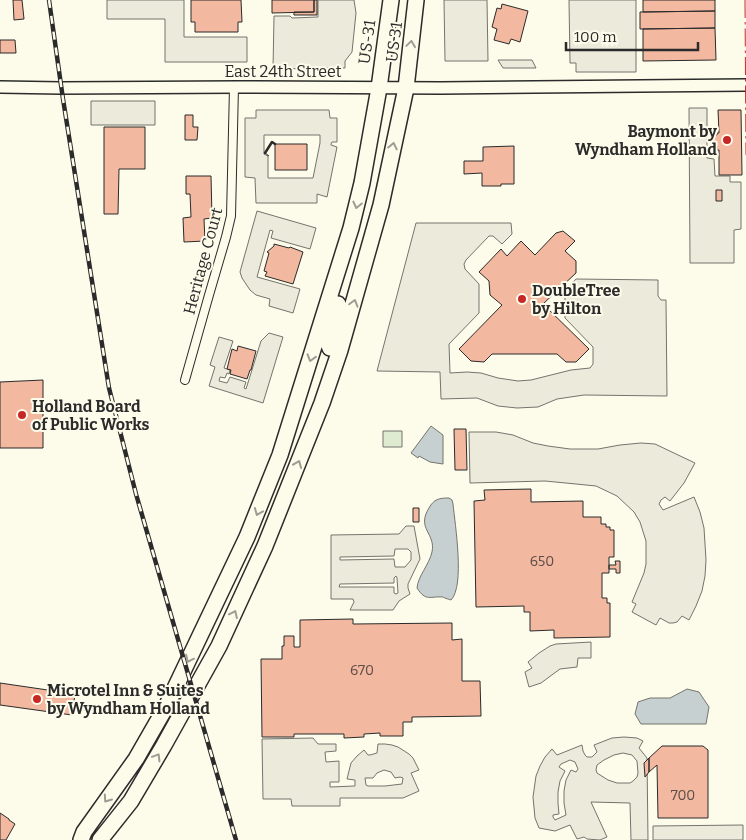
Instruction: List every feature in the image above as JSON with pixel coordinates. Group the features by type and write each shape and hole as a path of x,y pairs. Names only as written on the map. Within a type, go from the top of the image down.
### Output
{"highway":[{"name":"US-31","path":"379,88 391,0"},
{"name":"US 31","path":"100,840 131,801 164,746 219,646 265,546 322,403 340,350 381,205 406,88 416,0"},
{"name":"US 31","path":"81,840 84,832 136,758 167,705 247,537 280,455 352,228 379,88"},
{"path":"340,350 330,348 328,343 354,241 352,228"}],"street":[{"name":"East 24th Street","path":"0,87 406,88 746,86"},
{"name":"Heritage Court","path":"185,380 231,216 234,87"}],"green space":[{"path":"383,431 402,431 402,447 383,447"}],"shaded area":[{"path":"107,0 184,0 184,37 247,37 247,62 165,62 165,19 107,19"},
{"path":"318,0 354,0 356,13 352,52 345,61 345,68 273,69 274,16 290,16 292,18 318,17"},
{"path":"444,0 487,0 488,61 445,61"},
{"path":"569,0 636,0 636,72 576,72 576,63 570,63"},
{"path":"498,60 532,60 536,68 503,68"},
{"path":"91,101 155,101 155,125 91,125"},
{"path":"689,108 707,108 707,158 714,159 715,176 730,176 730,182 741,182 741,229 734,230 734,263 690,263"},
{"path":"256,110 329,110 330,118 337,118 337,142 332,142 331,145 337,147 327,197 317,194 317,203 256,203 255,178 245,177 245,118 256,118","holes":["264,135 320,135 313,178 268,178 268,156 264,154"]},
{"path":"257,211 316,228 310,249 271,238 273,231 270,230 257,277 300,289 293,313 269,306 270,299 256,295 242,278 240,272"},
{"path":"416,223 511,223 512,234 502,244 493,236 489,236 464,264 465,269 479,284 479,313 449,344 450,373 481,373 518,381 590,368 593,364 593,347 565,318 565,291 576,279 658,280 658,296 661,300 666,300 667,396 584,395 557,399 538,407 517,408 498,406 477,398 441,399 440,372 377,371"},
{"path":"269,333 283,337 263,403 209,386 215,367 210,365 219,337 233,341 224,368 230,370 229,374 227,373 225,378 220,377 219,381 227,383 230,377 246,382 244,388 246,389 261,341"},
{"path":"431,426 443,435 443,464 430,462 419,456 418,458 411,453"},
{"path":"469,432 496,432 513,435 533,443 570,449 598,449 641,443 655,444 695,463 684,483 670,501 665,497 659,504 663,510 694,497 700,512 704,528 705,576 702,591 689,620 682,616 677,622 669,623 660,618 656,625 632,612 636,604 632,602 646,564 646,541 640,522 634,512 617,496 596,486 545,481 470,483"},
{"path":"449,498 453,504 458,569 458,582 451,600 443,597 426,597 417,588 419,579 432,552 431,540 425,526 426,515 435,501"},
{"path":"406,526 414,526 420,559 408,584 410,594 399,601 393,610 350,610 354,602 353,599 331,599 331,535 399,534","holes":["395,549 408,549 411,552 411,560 405,567 395,567 394,559 340,560 340,557 394,556","396,576 398,593 396,594 394,593 394,587 339,587 340,584 394,583"]},
{"path":"591,642 591,658 578,658 577,667 560,669 541,683 529,687 525,672 532,668 528,662 539,653 556,644"},
{"path":"687,689 699,692 709,707 706,724 641,724 635,714 638,702 650,698 670,698"},
{"path":"313,738 318,744 336,744 336,751 325,752 326,762 339,761 339,782 330,782 330,787 355,786 355,780 347,779 351,763 357,756 364,750 368,755 377,753 378,744 392,745 413,758 419,770 411,773 419,791 403,798 340,798 340,806 292,806 291,799 263,799 262,739","holes":["384,770 391,772 395,778 403,778 402,784 385,786 366,785 365,778 373,778 377,773"]},
{"path":"612,738 637,738 643,741 639,748 647,758 648,840 631,840 630,803 591,802 607,837 600,840 584,837 577,839 570,825 555,831 539,828 535,818 533,797 536,776 545,757 552,749 557,755 582,745 585,755 592,757 597,752 594,745","holes":["623,753 632,755 637,761 638,773 633,781 630,783 617,783 597,773 597,765 614,755","570,760 575,762 578,769 576,772 571,770 566,780 564,791 566,815 555,820 553,815 559,814 558,792 560,781 565,771 559,767"]},
{"path":"743,825 743,840 653,840 653,826"}],"building":[{"path":"13,0 22,0 24,19 14,20"},
{"path":"191,0 241,0 242,22 238,22 238,32 195,32 195,22 191,22"},
{"path":"272,0 314,0 314,12 272,13"},
{"path":"314,0 317,0 317,15 294,15 294,12 314,12"},
{"path":"643,0 715,0 715,11 643,12"},
{"path":"502,4 528,11 520,42 511,39 509,44 494,40 497,29 492,27 497,8 501,9"},
{"path":"715,11 715,28 640,29 640,12"},
{"path":"715,28 716,60 643,61 643,29"},
{"path":"0,40 15,40 16,53 0,53"},
{"name":"Baymont by Wyndham Holland","path":"718,110 741,110 742,175 719,175 719,150 717,150 717,146 713,146 713,135 719,133"},
{"path":"185,115 193,115 193,127 198,127 197,140 185,140"},
{"path":"104,127 145,127 145,169 119,169 118,214 104,214"},
{"path":"275,144 307,144 307,170 275,170"},
{"path":"514,146 514,184 482,186 482,173 464,174 464,161 483,161 483,147"},
{"path":"186,176 211,176 212,218 204,219 205,241 184,242 183,218 191,217 190,194 186,194"},
{"path":"716,190 722,190 722,201 716,201"},
{"name":"DoubleTree by Hilton","path":"563,231 575,241 565,251 576,261 576,273 543,304 589,349 576,362 566,362 557,354 492,354 484,362 471,361 459,349 502,305 490,295 489,281 479,272 501,249 507,256 521,241 535,255 556,233"},
{"path":"274,244 303,252 293,284 265,276 267,272 264,271 269,253 267,252"},
{"path":"238,346 256,351 247,379 230,374 231,370 227,369 232,349 237,351"},
{"name":"Holland Board of Public Works","path":"43,380 43,448 0,448 0,382"},
{"path":"454,429 466,429 467,470 455,470"},
{"path":"531,489 531,502 583,501 583,517 601,517 601,524 606,524 606,527 610,527 610,530 614,530 614,557 609,557 609,573 602,573 602,598 607,598 607,603 610,603 610,637 554,638 554,630 530,631 530,612 524,612 524,606 476,607 474,501 485,500 484,490"},
{"path":"413,508 419,508 419,522 413,522"},
{"path":"615,561 620,561 620,573 616,573 616,569 609,569 609,565 616,565"},
{"path":"353,619 353,624 452,623 452,640 462,639 462,681 480,681 481,716 412,717 412,722 403,722 403,736 380,736 380,733 364,734 364,737 344,738 344,734 294,734 294,737 262,737 261,659 282,659 284,636 294,636 294,647 300,647 300,620"},
{"name":"Microtel Inn & Suites by Wyndham Holland","path":"0,683 75,694 72,715 0,705"},
{"path":"662,746 703,746 708,750 708,818 658,818 657,765 649,772 649,758"},
{"path":"649,758 649,772 645,777 644,763"},
{"path":"0,813 15,824 6,840 0,840"}],"railway":[{"path":"49,0 109,388 136,494 236,840"}],"fence":[{"path":"265,153 269,156"}],"wall":[{"path":"265,153 272,142 275,144"}],"power":[{"path":"745,0 746,155"}],"place":[{"name":"Baymont by Wyndham Holland","path":"727,140"},
{"name":"DoubleTree by Hilton","path":"522,299"},
{"name":"Holland Board of Public Works","path":"22,415"},
{"name":"Microtel Inn & Suites by Wyndham Holland","path":"37,699"}]}
